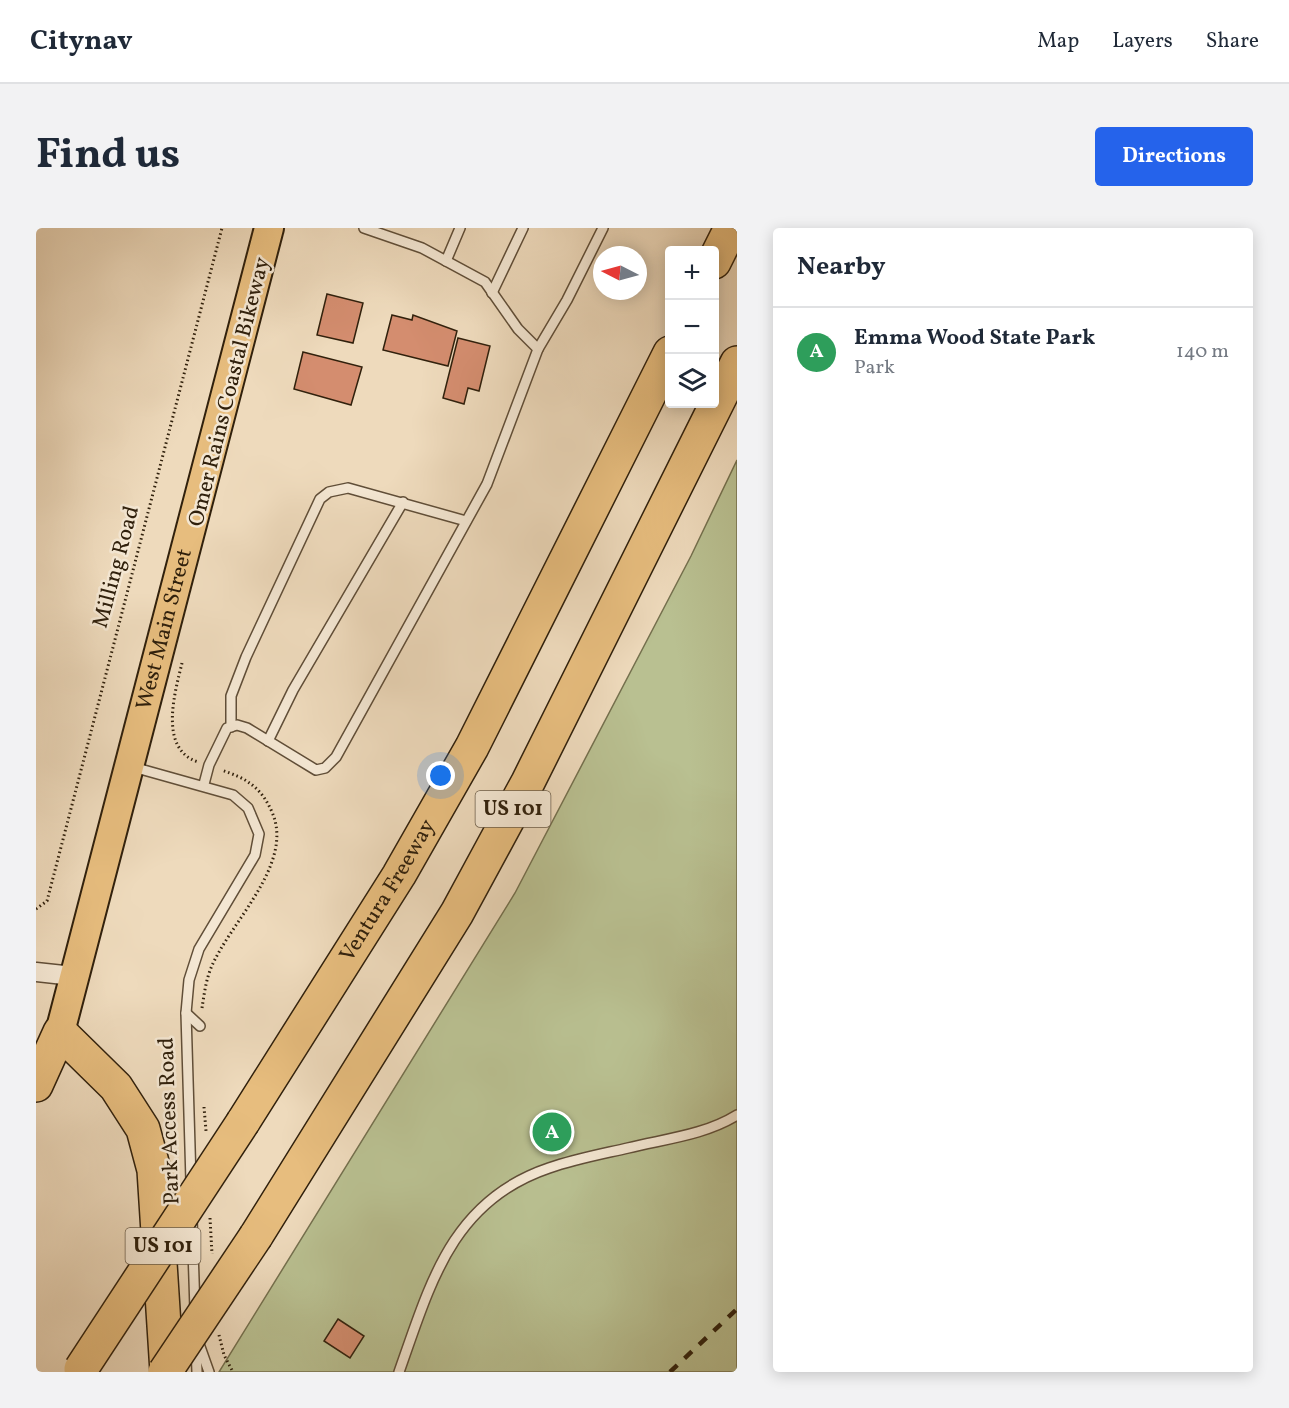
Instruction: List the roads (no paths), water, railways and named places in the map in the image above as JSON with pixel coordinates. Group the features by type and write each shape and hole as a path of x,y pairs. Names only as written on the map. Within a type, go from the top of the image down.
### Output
{"highway":[{"path":"719,252 731,228"},
{"name":"Ventura Freeway","path":"80,1370 243,1122 399,875 472,747 668,354"},
{"name":"US 101","path":"166,1372 255,1236 457,913 528,782 737,363"},
{"path":"36,1085 60,1032 116,1087 143,1129 154,1170 166,1372"}],"main road":[{"name":"West Main Street","path":"60,1032 269,228"}],"street":[{"path":"36,972 73,976"}],"lane":[{"path":"364,228 390,232 485,282 518,329 537,349"},
{"path":"446,261 460,228"},
{"path":"492,293 523,228"},
{"path":"204,784 209,765 227,728 237,724 316,770 325,768 336,757 487,484 537,349 567,300 603,228"},
{"path":"231,727 231,696 246,657 320,499 328,492 348,488 466,521"},
{"path":"268,741 293,690 403,502"},
{"name":"Park Access Road","path":"131,766 204,784 241,800 254,817 259,834 249,866 199,949 189,980 186,1013 197,1372"},
{"name":"Park Access Road","path":"186,1013 200,1026"},
{"path":"399,1372 435,1272 472,1217 494,1198 521,1180 548,1168 710,1128 737,1115"},
{"name":"Park Access Road","path":"196,1335 209,1372"}],"railway":[{"path":"670,1372 737,1309"}],"place":[{"name":"Emma Wood State Park","path":"552,1132"}]}
